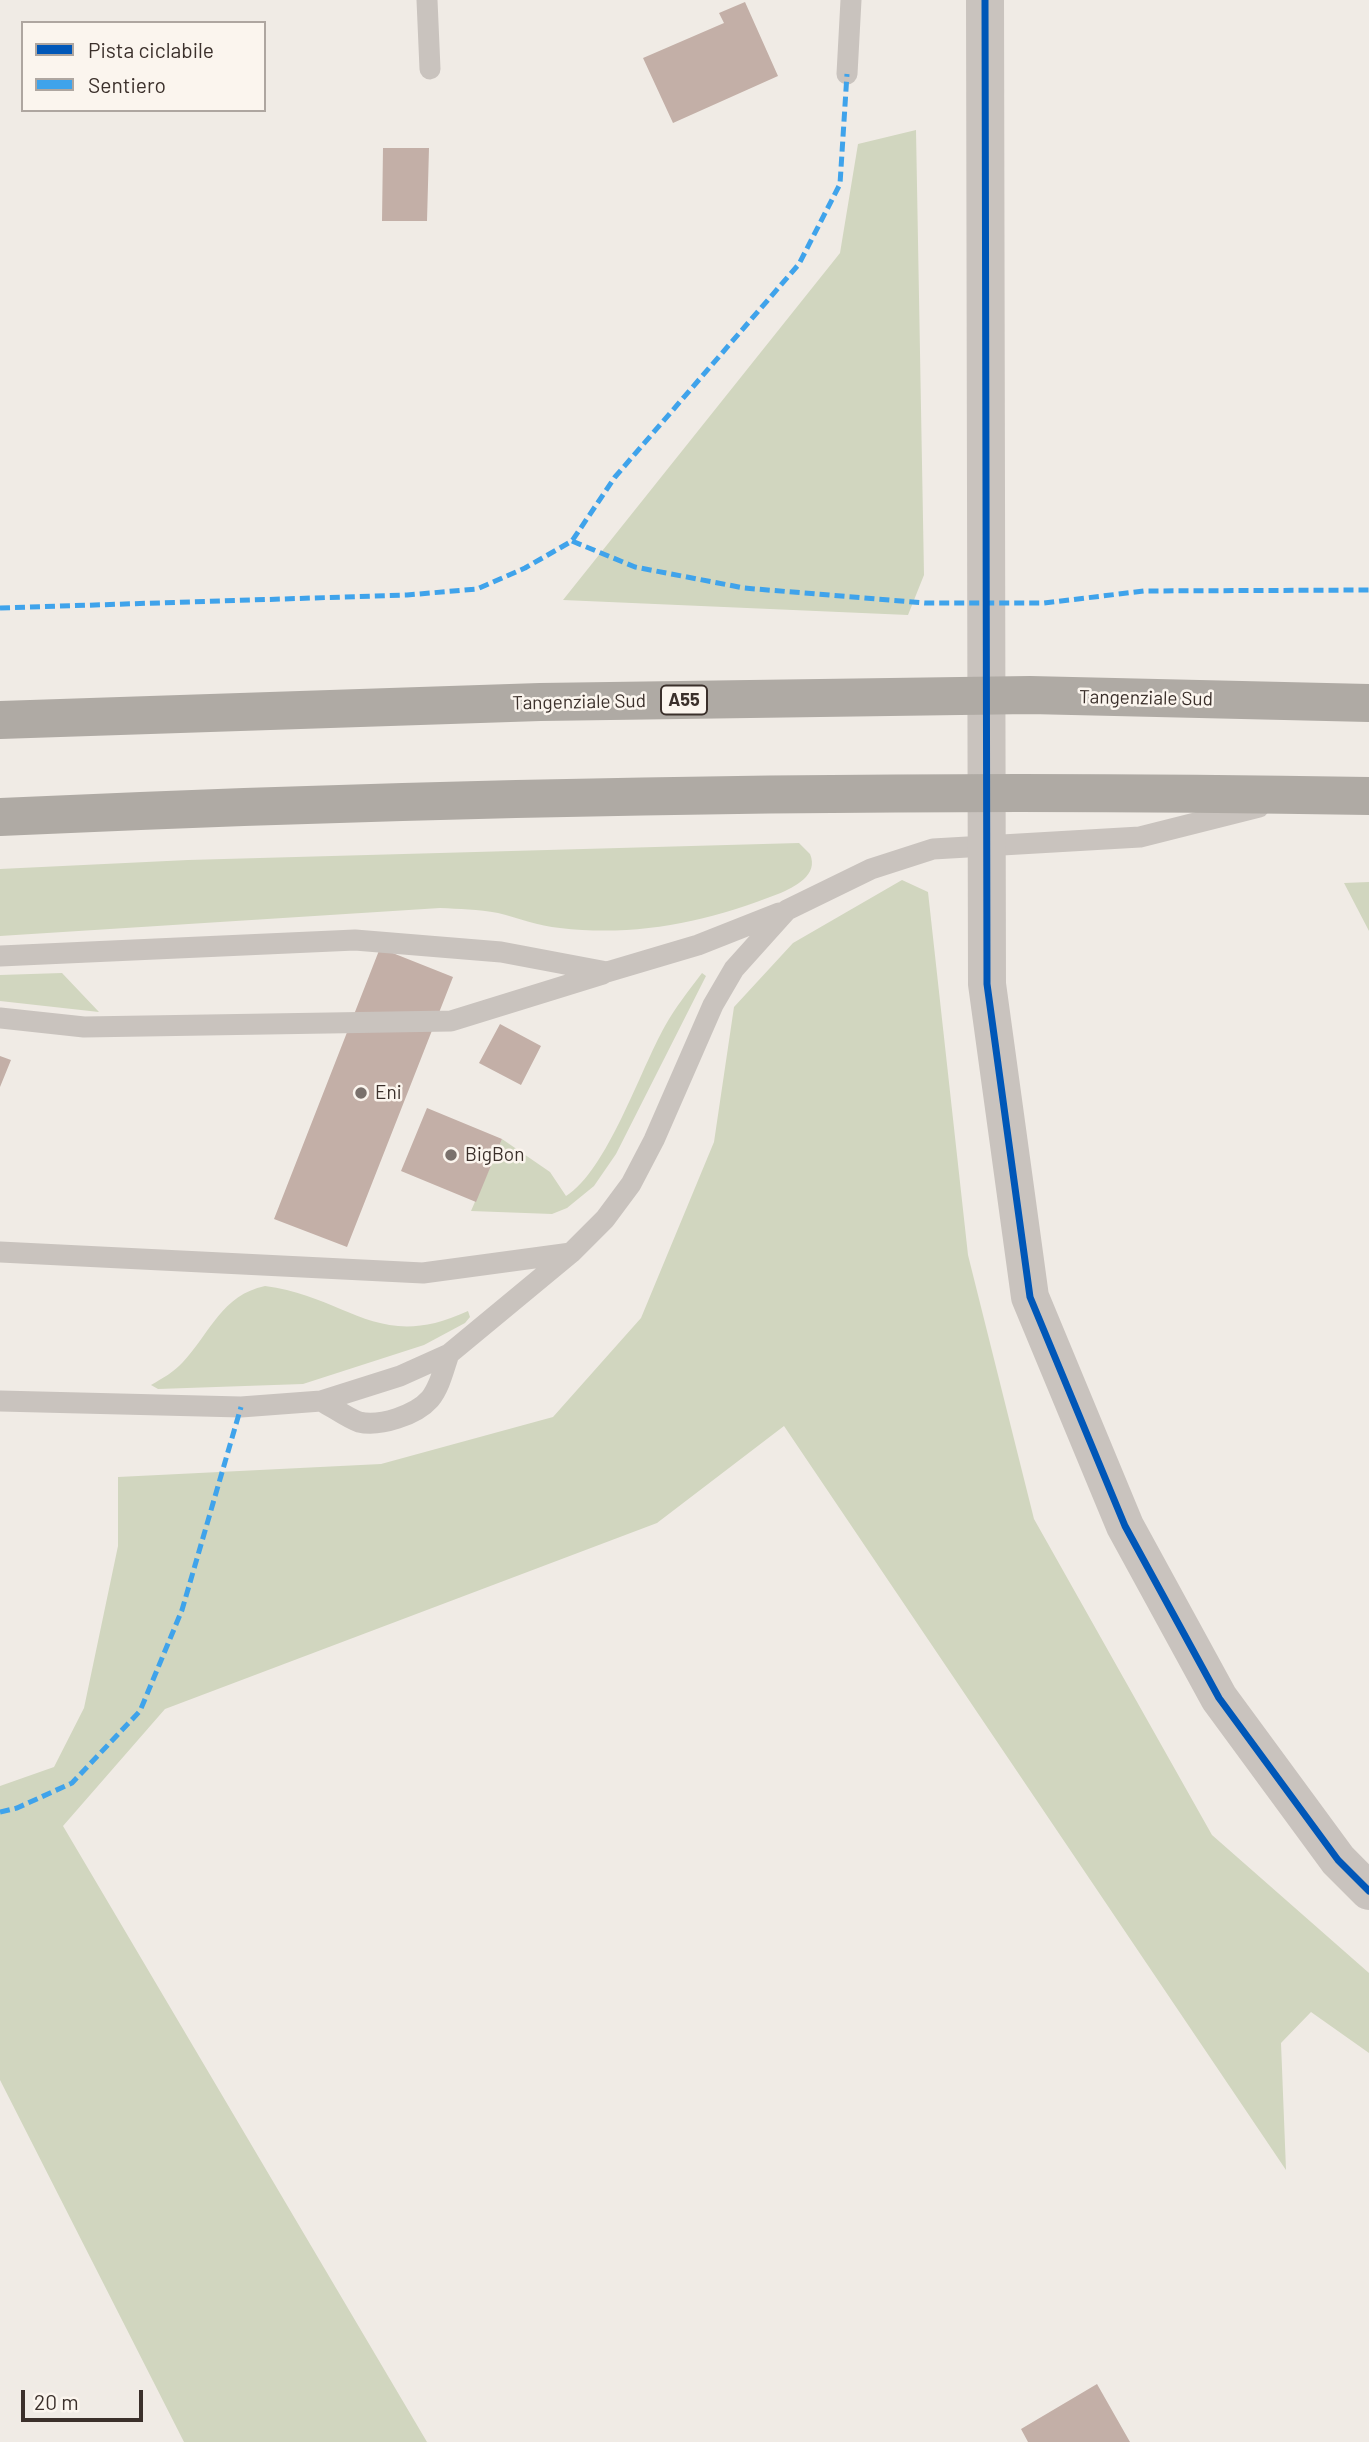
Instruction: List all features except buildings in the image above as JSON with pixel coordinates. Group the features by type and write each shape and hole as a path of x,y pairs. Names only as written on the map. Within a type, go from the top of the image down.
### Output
{"highway":[{"name":"Tangenziale Sud","path":"0,720 540,702 960,696 1369,703"},
{"path":"0,817 552,797 1015,793 1369,796"}],"street":[{"path":"985,0 987,984 1030,1297 1125,1526 1219,1698 1338,1860 1369,1891"}],"lane":[{"path":"427,0 430,69"},
{"path":"847,74 852,0"},
{"path":"0,1018 84,1027 451,1021 698,945 787,910 871,869 933,849 1140,837 1306,795"},
{"path":"0,1401 242,1407 321,1401 400,1377 449,1354 570,1253 605,1219 631,1184 654,1140 713,1005 734,969 787,910"},
{"path":"0,956 355,940 501,952 607,972"},
{"path":"0,1252 423,1273 570,1253"},
{"path":"321,1401 358,1421 372,1423 391,1419 428,1401 436,1390 449,1354"}],"green space":[{"path":"916,130 924,575 908,615 563,600 840,253 858,144"},
{"path":"799,843 810,854 811,868 804,879 791,888 725,912 644,929 560,928 491,912 440,908 0,936 0,869 188,860"},
{"path":"902,880 928,892 968,1255 1034,1519 1212,1835 1369,1973 1369,2053 1311,2012 1281,2043 1286,2170 784,1426 657,1523 165,1709 63,1826 427,2442 184,2442 0,2080 0,1786 54,1767 84,1708 118,1546 118,1477 381,1464 553,1417 641,1318 714,1142 734,1007 793,943"},
{"path":"1369,882 1369,931 1344,883"},
{"path":"62,973 99,1012 0,1001 0,975"},
{"path":"702,973 706,976 616,1154 594,1186 567,1208 552,1214 471,1211 502,1139 550,1172 566,1196 581,1183 609,1143 665,1026"},
{"path":"265,1286 320,1300 386,1324 410,1326 437,1322 468,1311 470,1317 465,1323 424,1345 303,1384 158,1389 151,1385 183,1362 227,1306 250,1291"}],"marked path":[{"path":"0,608 407,595 477,589 525,568 572,541 615,477 799,264 840,184 847,74"},
{"path":"572,541 635,567 744,588 925,603 1044,603 1144,591 1369,590"},
{"path":"0,1812 17,1808 72,1783 140,1711 182,1610 241,1407"}],"cycle path":[{"path":"985,0 987,984 1030,1297 1125,1526 1219,1698 1338,1860 1369,1891"}],"place":[{"name":"Eni","path":"361,1093"},
{"name":"BigBon","path":"451,1155"}]}
